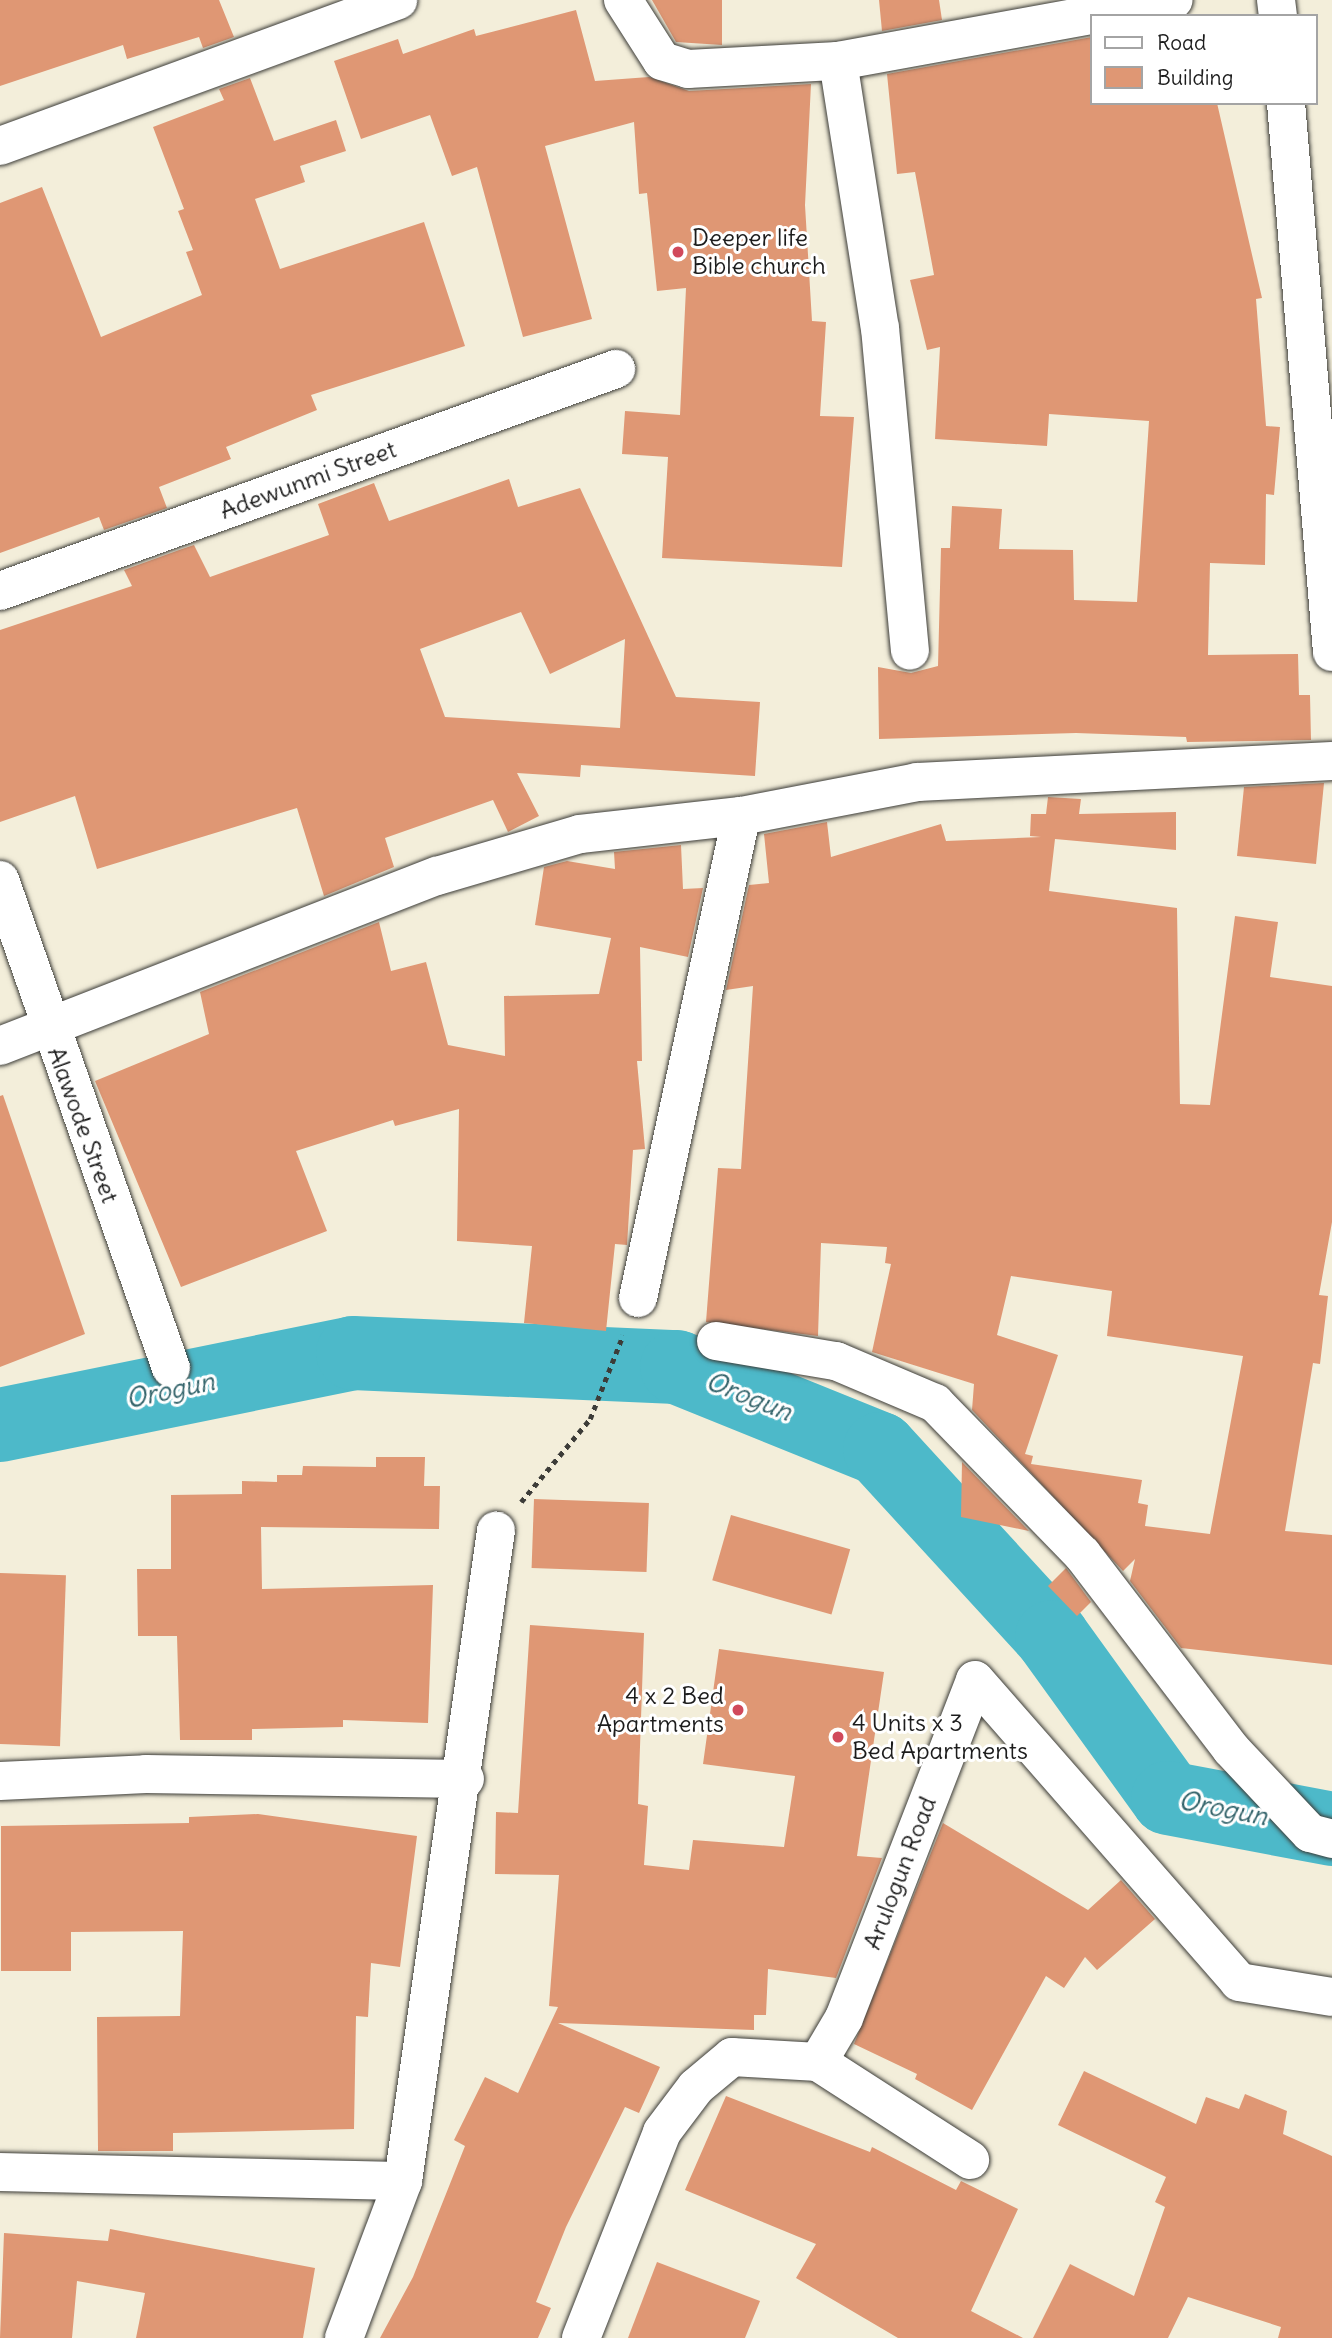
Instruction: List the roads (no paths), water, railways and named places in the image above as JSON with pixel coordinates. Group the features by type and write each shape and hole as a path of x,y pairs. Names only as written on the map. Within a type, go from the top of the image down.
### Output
{"street":[{"path":"0,146 398,0"},
{"path":"623,0 662,61 675,66 838,61 1090,15"},
{"path":"1097,14 1174,0"},
{"path":"838,61 880,328 910,650"},
{"path":"1286,105 1332,652"},
{"name":"Adewunmi Street","path":"0,591 616,369"},
{"path":"0,1045 437,876 580,834 741,816 917,782 1332,761"},
{"path":"638,1298 741,816"},
{"name":"Alawode Street","path":"0,880 47,1028 172,1368"},
{"path":"716,1341 836,1361 935,1403 1082,1554 1231,1749 1310,1833 1332,1839"},
{"path":"344,2338 402,2180 465,1779 496,1531"},
{"name":"Arulogun Road","path":"818,2062 848,2008 975,1680 1239,1982 1332,1997"},
{"path":"0,1781 146,1774 465,1779"},
{"path":"581,2338 662,2132 696,2087 732,2057 818,2062 970,2160"},
{"path":"0,2172 402,2180"}],"waterway":[{"name":"Orogun","path":"0,1425 353,1353 677,1367 880,1449 1052,1637 1168,1798 1332,1829"}],"place":[{"name":"Deeper life Bible church","path":"678,252"},
{"name":"4 x 2 Bed Apartments","path":"738,1710"},
{"name":"4 Units x 3 Bed Apartments","path":"838,1737"}]}
